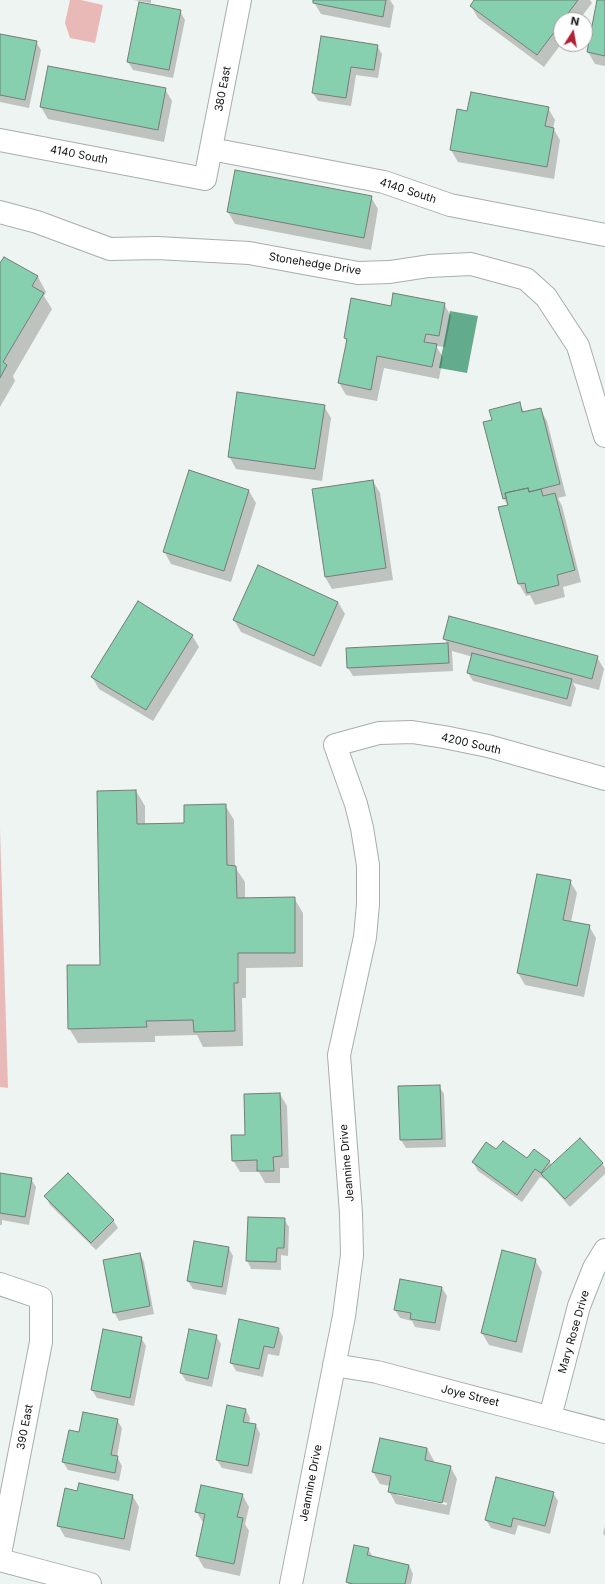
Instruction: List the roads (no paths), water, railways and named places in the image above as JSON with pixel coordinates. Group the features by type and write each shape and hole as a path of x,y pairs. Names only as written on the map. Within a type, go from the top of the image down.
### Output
{"street":[{"name":"380 East","path":"205,179 240,0"},
{"name":"4140 South","path":"0,140 205,179"},
{"name":"4140 South","path":"211,149 384,182 450,205 605,234"},
{"name":"Stonehedge Drive","path":"0,212 37,222 110,248 157,248 249,253 358,273 390,272 429,266 471,264 526,279 546,297 578,346 605,436"},
{"name":"4200 South","path":"335,745 379,733 412,732 488,746 605,779"},
{"name":"Jeannine Drive","path":"292,1584 344,1316 352,1255 351,1213 339,1055 365,937 368,904 368,865 362,828 356,804 335,745"},
{"name":"Mary Rose Drive","path":"550,1417 579,1306 594,1268 605,1250"},
{"name":"390 East","path":"0,1284 40,1298 41,1342 0,1554"},
{"name":"Joye Street","path":"334,1365 377,1372 605,1432"},
{"path":"0,1560 90,1584"}]}
